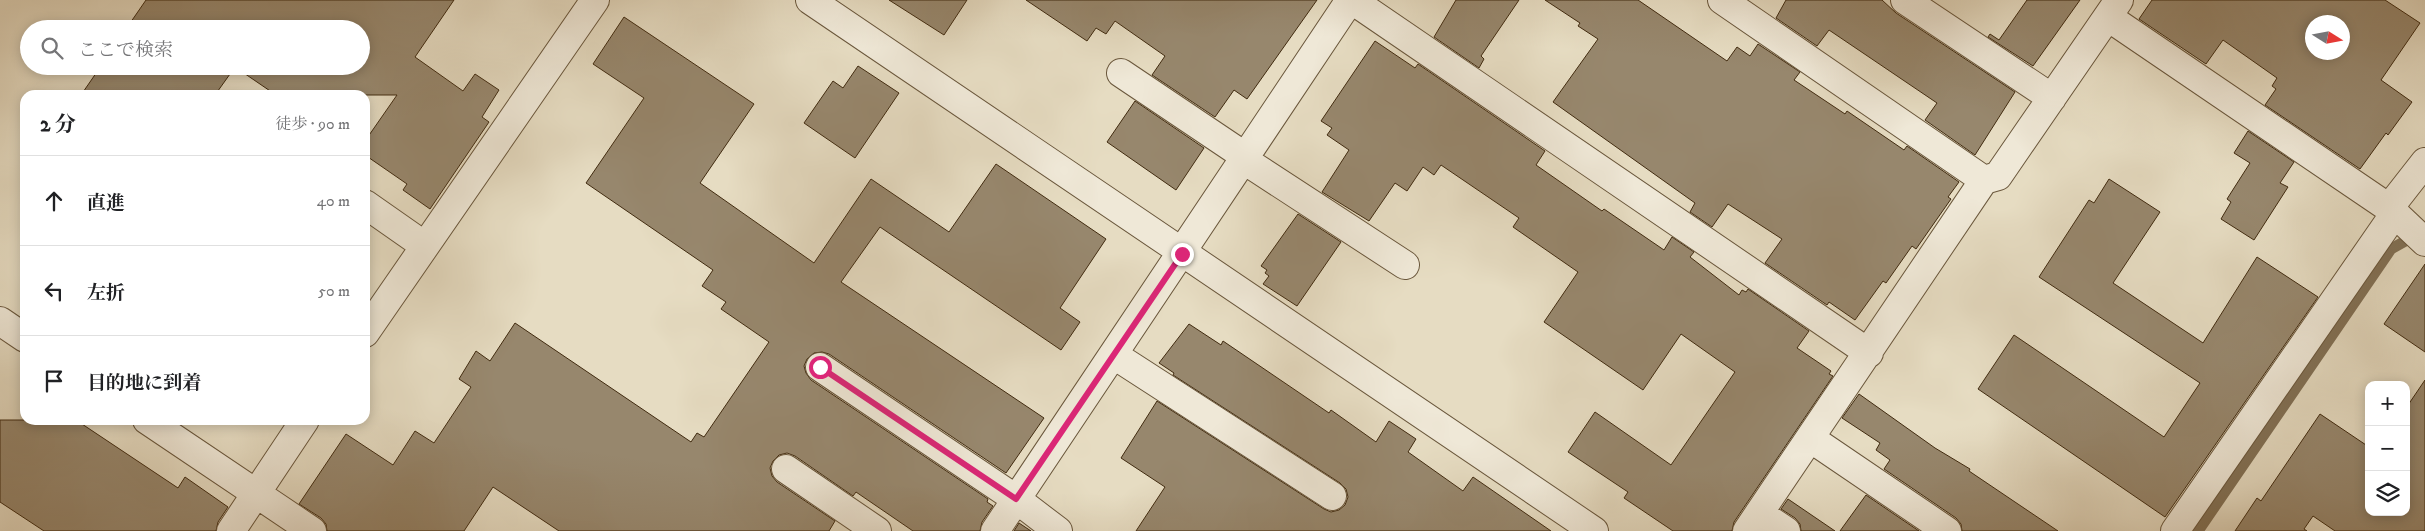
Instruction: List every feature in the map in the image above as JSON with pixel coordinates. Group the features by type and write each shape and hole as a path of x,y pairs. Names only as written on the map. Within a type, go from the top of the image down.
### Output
{"street":[{"path":"370,326 595,0"},
{"path":"810,0 1182,254 1594,531"},
{"path":"995,531 1351,0 1869,353"},
{"path":"1722,0 1984,180"},
{"path":"1905,0 2052,98"},
{"path":"1786,531 1754,522 1984,180 1998,176 2113,8 2394,213 2425,242"},
{"path":"1121,73 1245,159 1405,265"},
{"path":"2176,531 2394,213 2425,162"},
{"path":"370,208 425,246"},
{"path":"0,321 20,335"},
{"path":"1114,355 1332,496"},
{"path":"820,367 1016,499 1058,531"},
{"path":"154,425 312,531"},
{"path":"230,531 303,425"},
{"path":"1810,438 1947,531"},
{"path":"786,469 877,531"}],"building":[{"path":"146,0 454,0 415,57 463,91 475,74 499,90 482,117 489,122 430,209 403,190 407,184 370,158 370,134 397,95 370,95 370,90 269,90 247,75 370,75 370,20 132,20"},
{"path":"889,0 967,0 944,35"},
{"path":"1026,0 1317,0 1247,99 1234,90 1215,117 1152,75 1165,56 1115,21 1106,34 1096,28 1087,41"},
{"path":"1456,0 1519,0 1481,56 1484,59 1479,68 1434,37"},
{"path":"1545,0 1638,0 1727,61 1737,47 1750,56 1758,44 1800,72 1794,80 1845,114 1847,111 1904,150 1907,146 1959,182 1948,197 1951,199 1916,249 1912,246 1886,283 1883,281 1855,320 1829,302 1827,305 1765,263 1782,239 1728,204 1712,227 1690,212 1695,203 1553,102 1598,39 1578,26 1580,23"},
{"path":"1786,0 1882,0 1896,13 2015,92 1975,155 1925,120 1937,103 1829,30 1817,46 1776,18"},
{"path":"2027,0 2080,0 2033,66 1988,37 1990,34 1999,40"},
{"path":"2152,0 2385,0 2420,23 2381,80 2412,102 2388,135 2386,133 2360,169 2265,105 2276,89 2272,86 2277,78 2223,40 2206,64 2139,19"},
{"path":"624,17 754,104 700,183 814,263 871,179 949,232 996,164 1106,239 1060,308 1080,322 1061,350 880,227 841,282 1044,418 1006,473 829,354 822,352 814,353 807,359 804,366 811,380 988,499 987,502 993,506 982,522 980,531 913,531 856,492 853,496 795,456 787,453 779,455 773,461 770,468 772,476 777,482 835,521 829,531 559,531 493,487 464,531 327,531 326,524 321,518 299,504 346,434 393,465 415,431 434,443 471,387 459,379 476,351 490,361 515,323 691,442 697,433 704,437 769,342 721,309 726,302 702,286 713,270 586,183 644,98 593,64"},
{"path":"1375,41 1415,68 1418,64 1545,151 1536,165 1602,211 1604,209 1664,250 1672,237 1694,252 1690,257 1739,295 1742,290 1746,292 1748,289 1809,331 1797,348 1831,371 1829,374 1833,376 1734,522 1732,531 1673,531 1624,498 1628,492 1568,452 1595,412 1671,465 1735,372 1681,334 1643,390 1544,322 1578,272 1513,227 1519,218 1441,165 1434,175 1423,167 1407,191 1395,183 1369,221 1322,192 1349,150 1327,135 1332,128 1321,121"},
{"path":"858,66 899,93 855,158 804,123 833,81 843,88"},
{"path":"95,75 229,75 219,90 84,90"},
{"path":"1135,101 1204,148 1176,190 1107,142"},
{"path":"2248,131 2294,162 2280,183 2288,187 2254,240 2221,219 2231,202 2227,199 2250,163 2234,153"},
{"path":"2109,179 2160,212 2113,283 2203,343 2257,257 2318,297 2165,517 1978,389 2014,335 2164,437 2200,383 2039,277 2089,200 2094,203"},
{"path":"1298,214 1341,242 1297,306 1263,284 1269,276 1265,273 1267,270 1261,266"},
{"path":"2425,264 2425,352 2384,324"},
{"path":"1189,324 1221,345 1223,341 1329,413 1331,410 1376,442 1389,421 1416,439 1408,452 1463,491 1473,477 1551,531 1136,531 1165,487 1121,458 1157,401 1324,509 1331,512 1339,510 1345,505 1348,497 1346,489 1340,483 1173,375 1174,373 1159,363"},
{"path":"2425,380 2425,531 2335,531 2313,516 2304,529 2307,531 2235,531 2257,498 2261,501 2320,414 2365,444 2365,516 2410,516 2410,402"},
{"path":"1859,394 2058,531 1962,531 1961,524 1956,518 1884,469 1890,460 1876,450 1880,443 1842,418"},
{"path":"0,420 20,420 20,425 84,425 178,488 185,477 228,507 218,522 216,531 44,531 0,502"},
{"path":"1866,495 1919,531 1840,531"},
{"path":"1788,499 1835,531 1801,531 1800,524 1795,518 1781,509"},
{"path":"1019,523 1031,531 1014,531"}],"waterway":[{"path":"2198,531 2391,249 2416,235"}],"route":[{"path":"820,367 1016,499 1182,254"}]}
